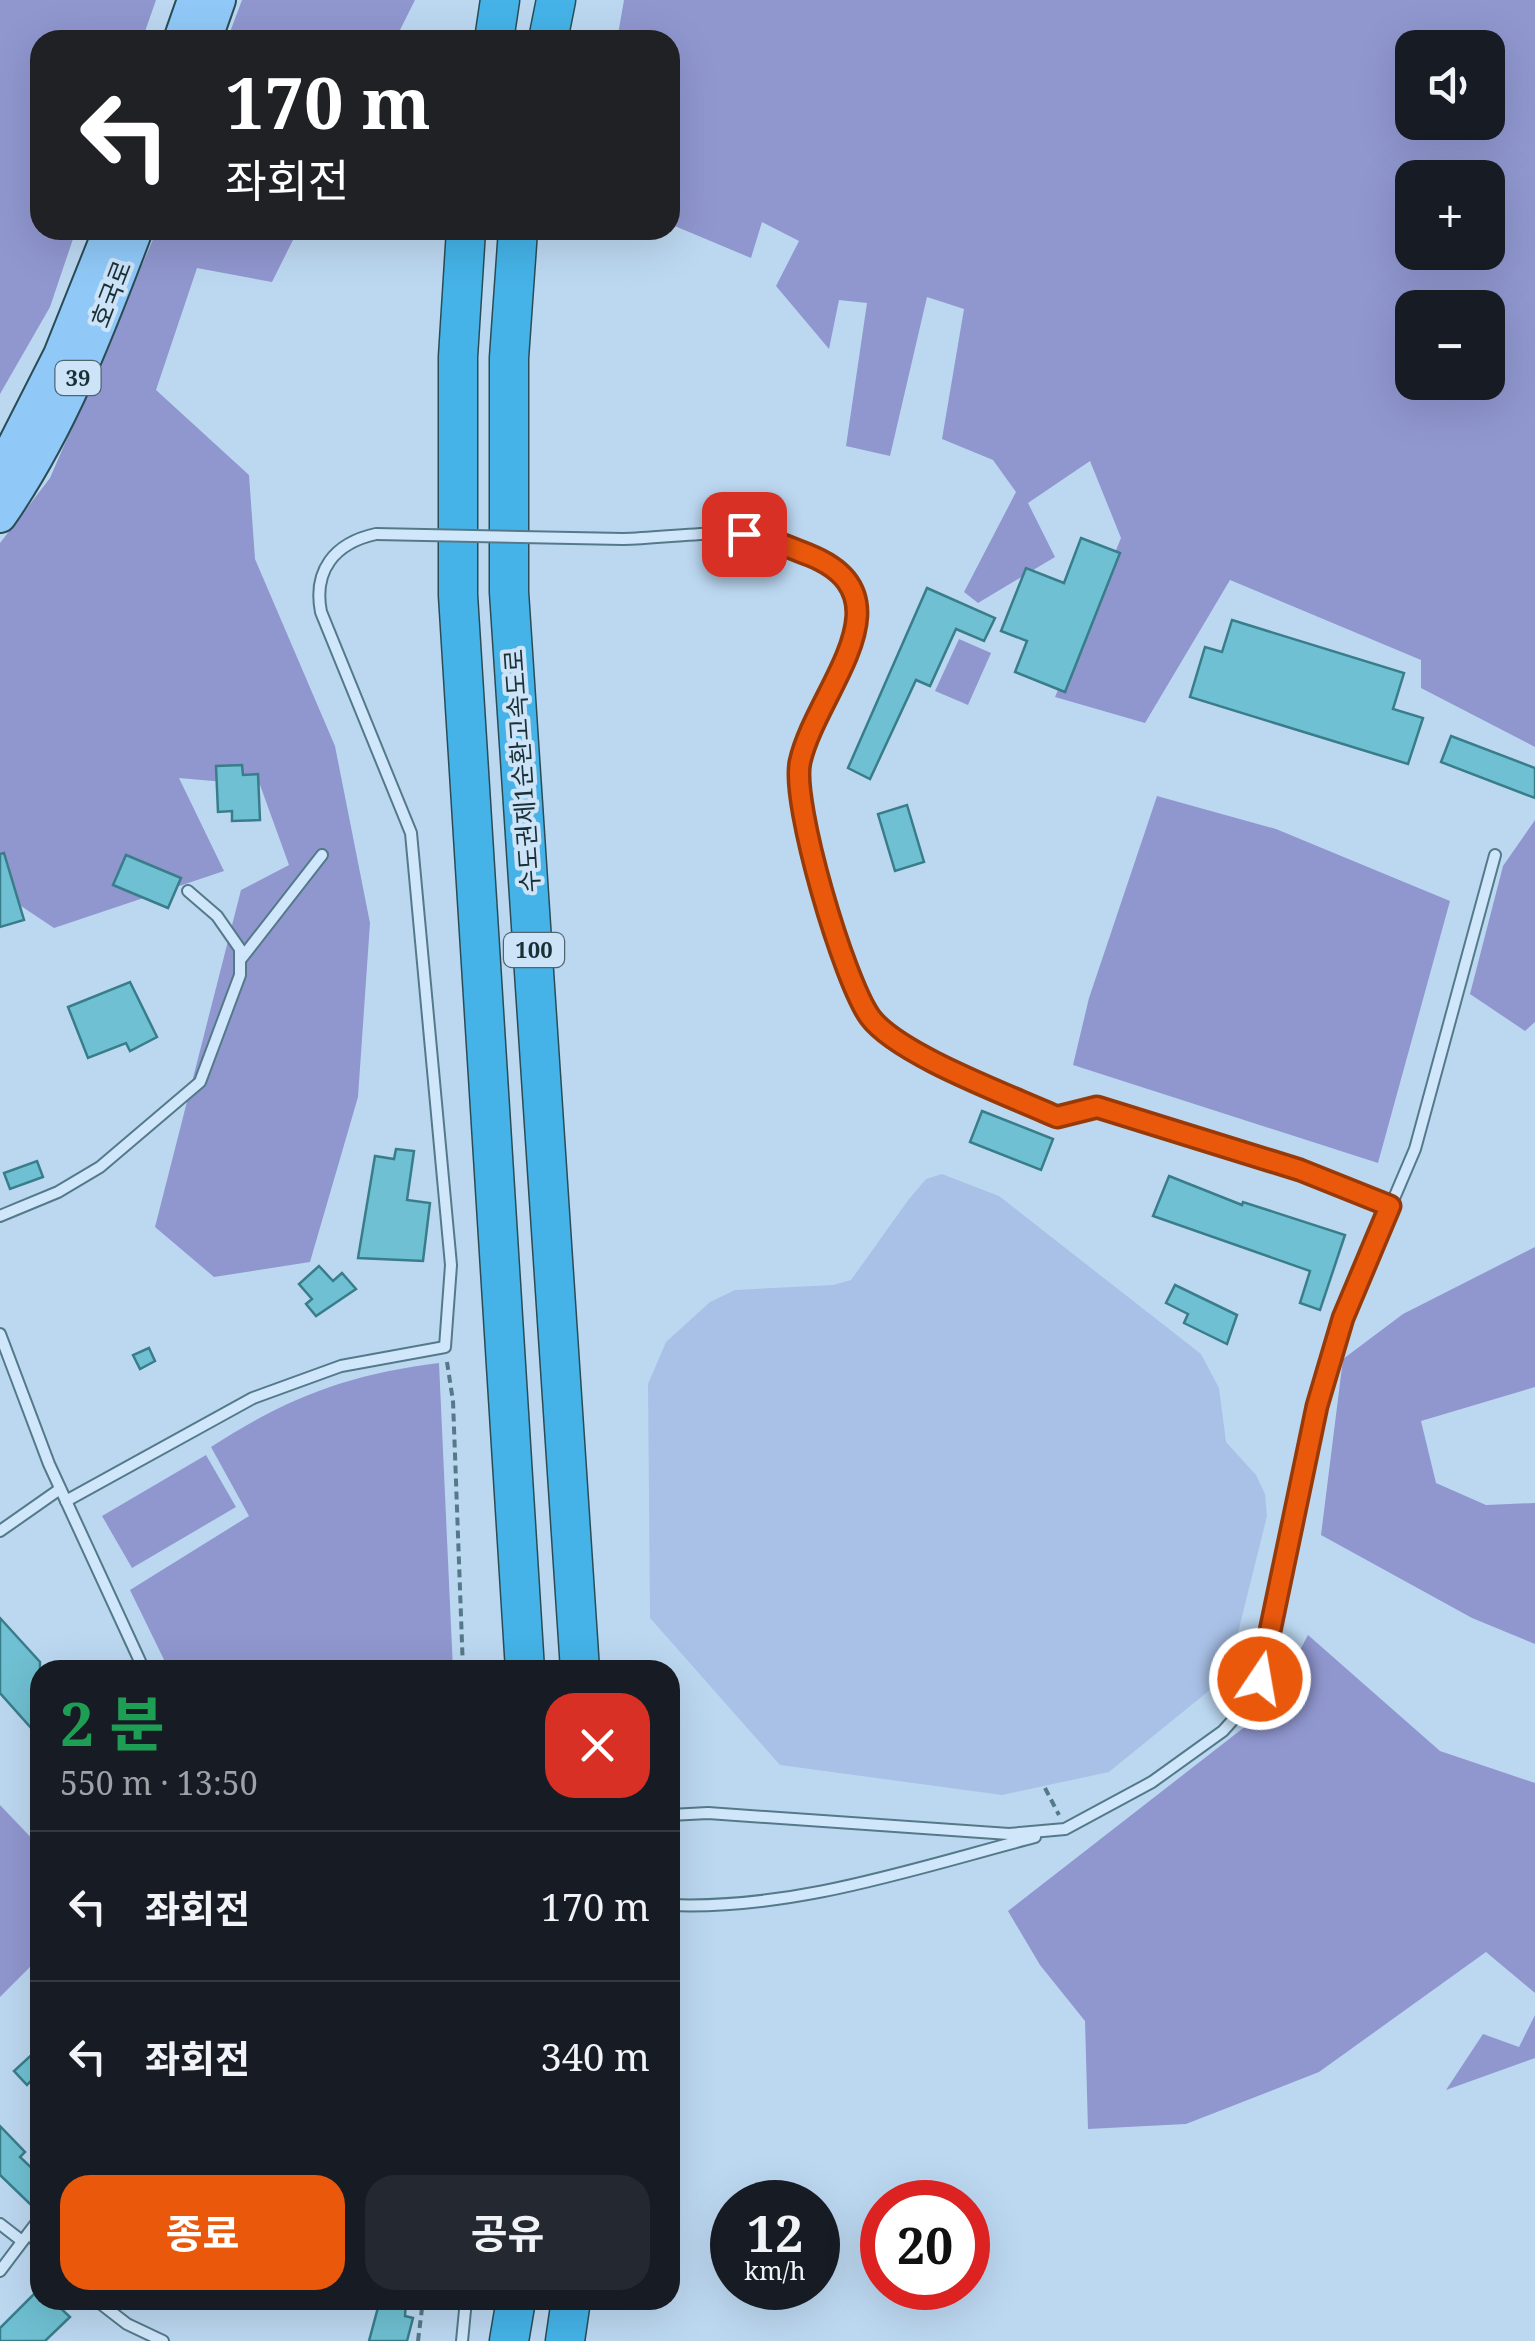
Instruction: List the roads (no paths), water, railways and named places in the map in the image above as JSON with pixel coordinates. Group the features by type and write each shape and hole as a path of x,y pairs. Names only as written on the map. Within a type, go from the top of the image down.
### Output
{"highway":[{"path":"496,30 500,0"},
{"path":"550,30 556,0"},
{"name":"수도권제1순환고속도로","path":"465,240 458,357 458,596 524,1660"},
{"name":"수도권제1순환고속도로","path":"517,240 510,358 509,592 579,1660"},
{"path":"510,2341 515,2310"},
{"path":"565,2341 570,2310"}],"main road":[{"path":"184,30 194,0"},
{"path":"208,30 219,0"},
{"name":"호국로","path":"0,473 60,355 106,240"},
{"name":"호국로","path":"0,516 31,471 85,364 132,240"}],"lane":[{"path":"66,1501 254,1398 341,1366 445,1348 450,1249 411,833 317,594 318,578 327,562 358,538 376,534 622,540 765,536 832,564 856,590 860,609 853,635 814,722 800,763 798,788 822,888 856,990 886,1034 1057,1117 1097,1107 1300,1170 1390,1206"},
{"path":"240,960 322,855"},
{"path":"680,1906 811,1896 1065,1829 1152,1782 1223,1731 1248,1704 1260,1679 1317,1406 1343,1318 1415,1150 1495,855"},
{"path":"0,1216 58,1192 100,1168 200,1082 235,990 240,948 217,916 188,891"},
{"path":"0,1334 60,1488 139,1660"},
{"path":"0,1531 60,1488"},
{"path":"680,1814 708,1813 1010,1834 1065,1829"},
{"path":"0,2224 30,2240"},
{"path":"0,2271 30,2232"},
{"path":"109,2310 127,2324 163,2341"},
{"path":"462,2341 465,2310"}]}
